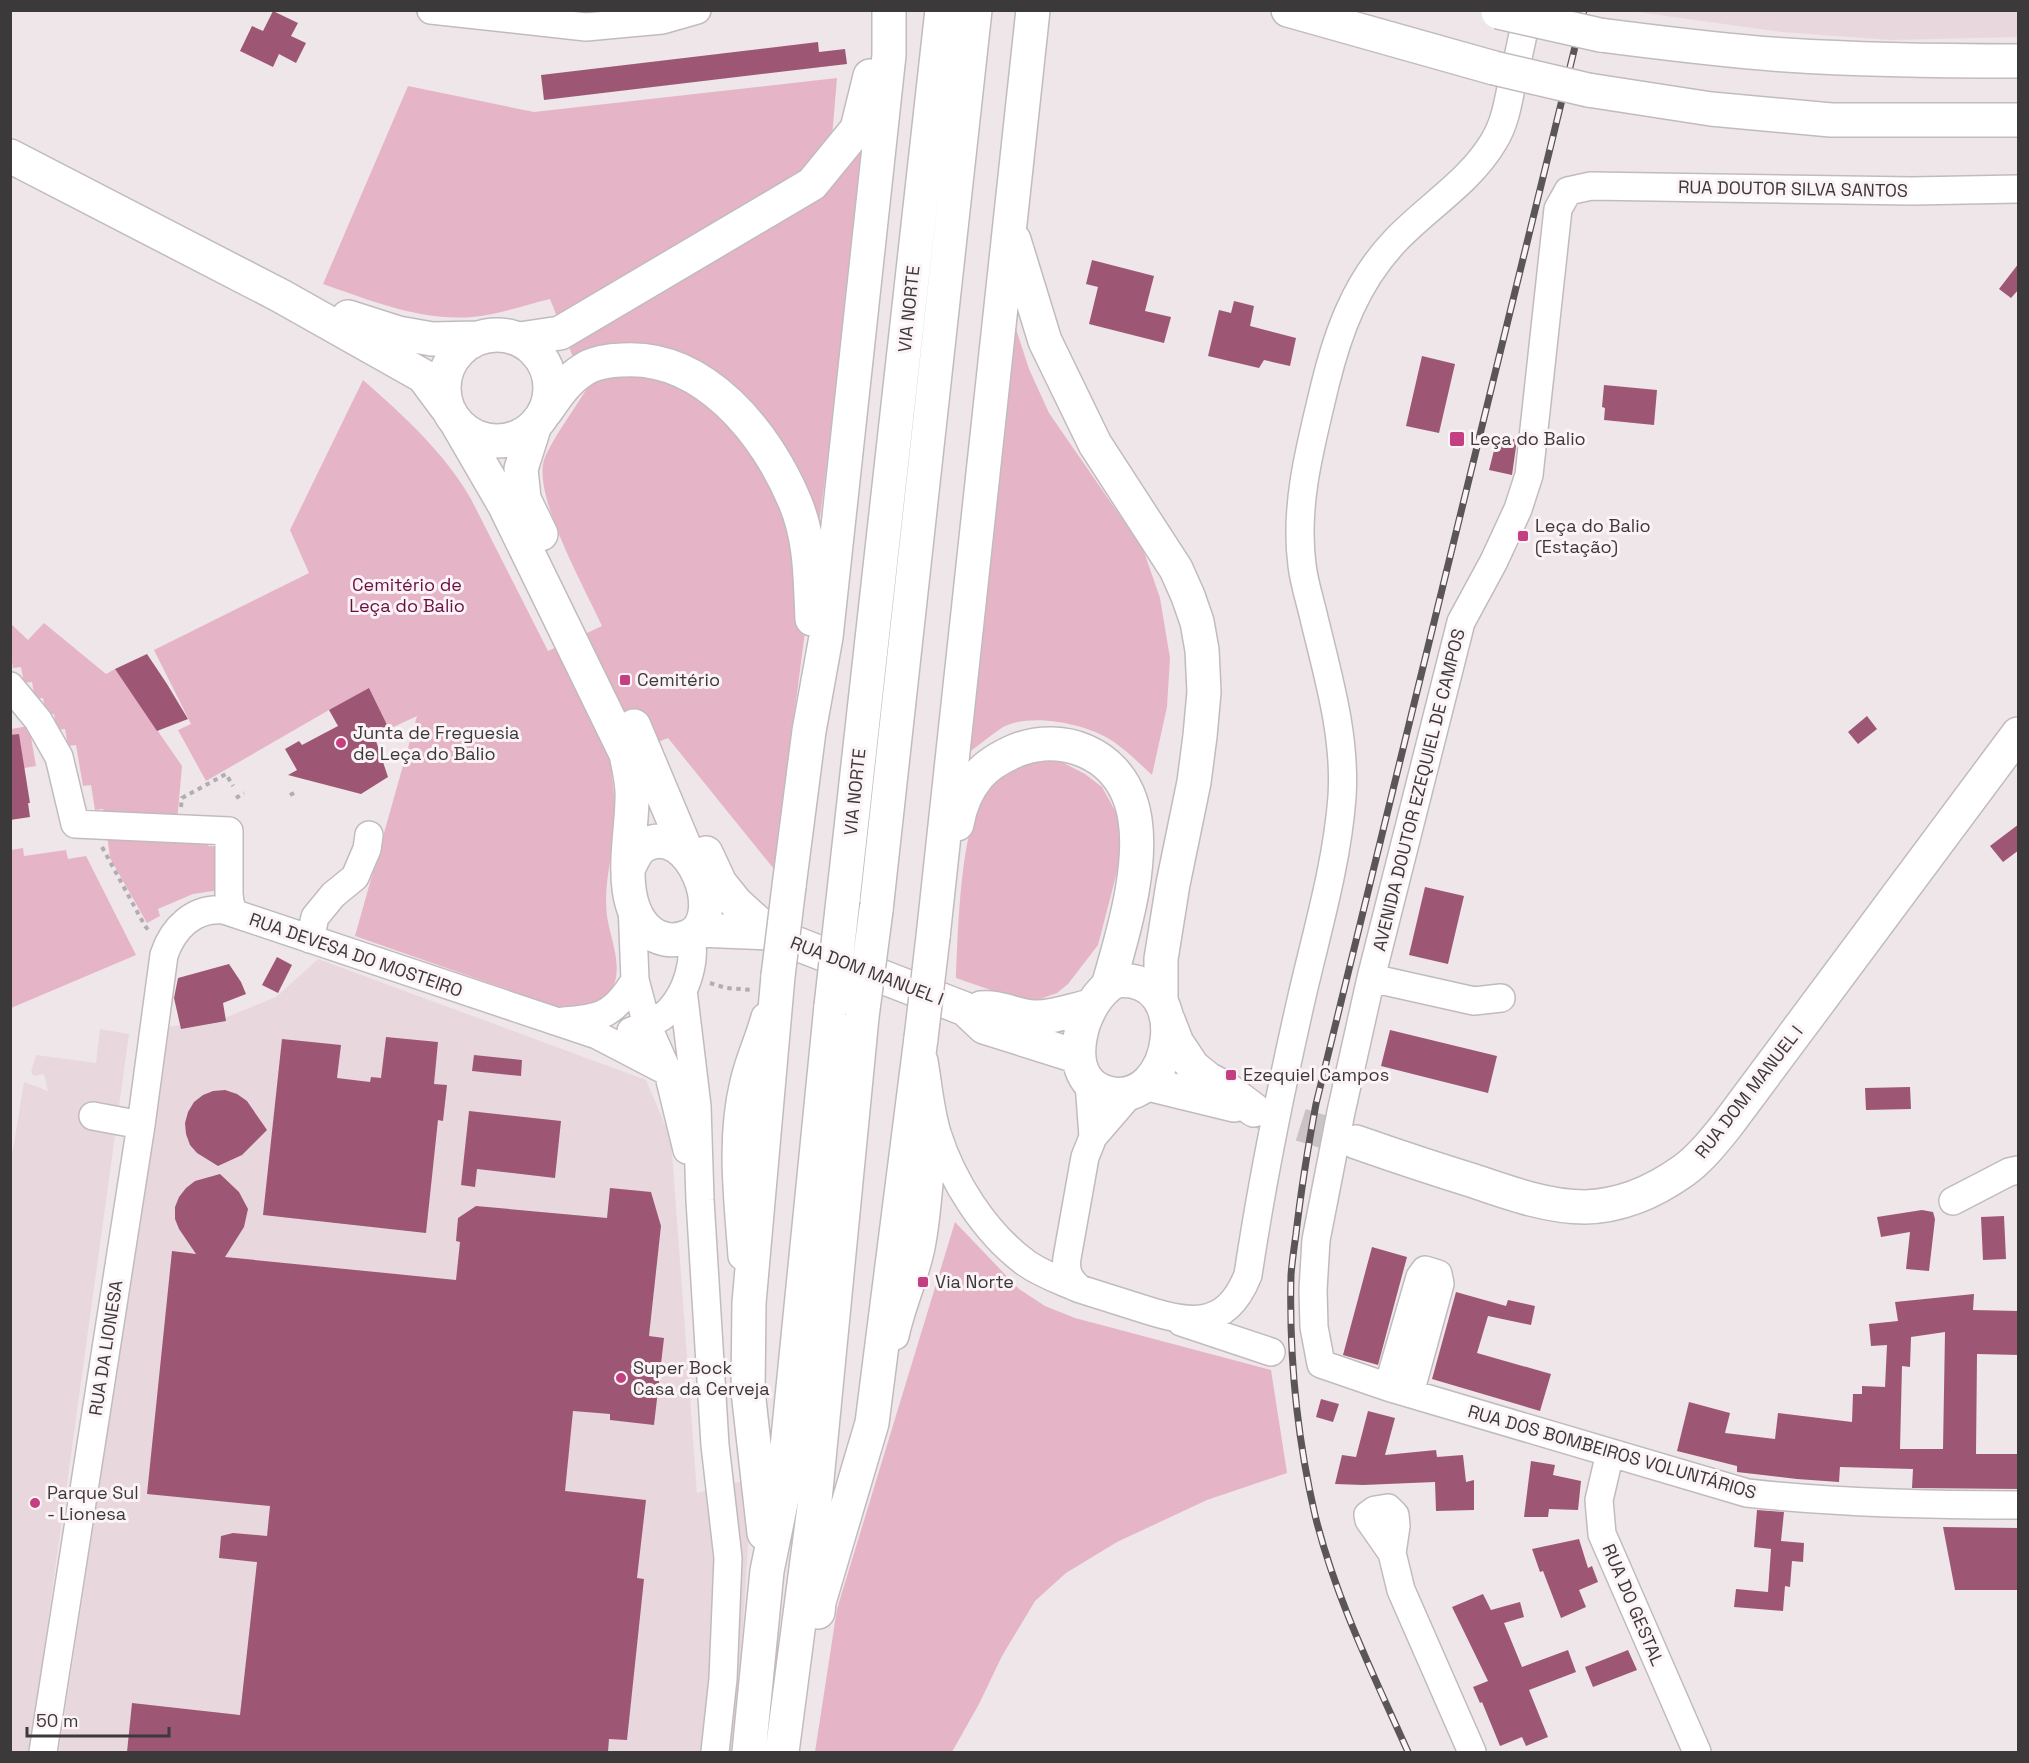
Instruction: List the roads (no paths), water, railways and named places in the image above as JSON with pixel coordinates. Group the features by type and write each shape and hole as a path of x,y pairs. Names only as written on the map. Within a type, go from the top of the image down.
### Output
{"main road":[{"path":"520,339 560,333 812,184 857,129 888,10"},
{"path":"767,1571 748,1391 749,1303 775,984 809,731 829,613 889,55 888,10"},
{"name":"VIA NORTE","path":"749,1752 767,1571 782,1497 831,1006 942,10"},
{"name":"VIA NORTE","path":"782,1752 815,1500 862,1017 876,910 975,10"},
{"path":"793,1752 805,1713 819,1602 872,1424 933,937 1033,10"},
{"path":"1288,10 1494,68 1588,90 1711,109 1831,120 2019,120"},
{"path":"1507,11 1600,35 1694,47 1785,55 1894,60 2019,61"},
{"path":"10,156 281,296 423,376 452,416 505,506 627,754 633,797 628,867 632,904 644,926 654,935 666,940 678,940 695,933 705,915 706,903 695,868 624,702 524,499 521,469 551,390 548,369 537,351 520,339 499,334 478,338 432,339 398,333 281,296"},
{"path":"933,937 942,909 960,809 968,790 980,774 1002,756 1026,747 1048,743 1074,746 1110,765 1131,802 1138,846 1135,876 1116,958 1081,1034 1084,1070 1105,1092 1117,1095 1139,1089 1154,1077 1168,1033 1161,959 1173,884 1194,782 1204,692 1202,650 1188,596 1176,569 1095,444 1045,341 1011,228"},
{"path":"478,338 460,349 448,366 443,386 452,416 474,437 495,442 516,439 540,419 567,382 585,368 618,360 637,359 680,370 710,387 731,405 760,439 776,463 795,502 804,526 808,549 813,634 809,731"},
{"path":"624,702 653,741 720,883 736,903 763,927"},
{"name":"RUA DOM MANUEL I","path":"1356,1142 1497,1189 1541,1201 1567,1205 1585,1207 1622,1201 1644,1194 1670,1180 1693,1163 1727,1125 2019,734"},
{"path":"628,867 644,846 655,842 667,842 679,847 695,868"},
{"name":"RUA DOM MANUEL I","path":"695,868 735,915 965,1010 984,1027 1084,1070"},
{"name":"RUA DOM MANUEL I","path":"695,933 763,927"},
{"path":"1099,996 1123,981 1149,988 1165,1010 1178,1043 1193,1067 1254,1110 1139,1089"},
{"name":"RUA DOM MANUEL I","path":"965,1010 991,1007 1033,1017 1048,1016 1099,996"}],"street":[{"path":"431,10 586,27 662,20 697,10"},
{"path":"1171,1318 1193,1321 1216,1314 1235,1299 1248,1275 1280,1092 1338,838 1342,793 1338,728 1302,570 1299,534 1300,499 1338,338 1356,295 1382,256 1396,239 1460,183 1486,154 1497,137 1504,119 1507,11"},
{"name":"RUA DOUTOR SILVA SANTOS","path":"1568,191 1591,186 1912,191 2019,189"},
{"name":"AVENIDA DOUTOR EZEQUIEL DE CAMPOS","path":"1321,1364 1314,1327 1316,1240 1341,1112 1371,978 1461,622 1494,561 1518,509 1528,475 1558,209 1568,191"},
{"path":"10,686 38,720 59,758 75,824 229,831 229,894 234,913"},
{"path":"310,939 315,917 333,895 355,877 367,849 369,835"},
{"path":"632,904 635,980 647,1025 668,1072 699,1200"},
{"name":"RUA DEVESA DO MOSTEIRO","path":"168,944 178,929 195,914 216,909 234,913 597,1035"},
{"path":"597,1035 626,1033 647,1025 668,1012 685,984 694,952 695,933"},
{"name":"RUA DA LIONESA","path":"44,1752 141,1125 164,955 168,944"},
{"path":"1371,978 1474,1001 1501,998"},
{"path":"555,1022 587,1020 612,1009 624,997 635,980"},
{"path":"685,984 697,1106 699,1200 715,1445 728,1558 723,1679 715,1752"},
{"path":"597,1035 668,1072"},
{"path":"921,1038 937,1133 960,1185 972,1205 1005,1244 1049,1276 1271,1352"},
{"path":"1084,1070 1093,1137"},
{"path":"1080,1288 1068,1275 1066,1258 1085,1157 1093,1137 1139,1089"},
{"path":"93,1116 141,1125"},
{"path":"872,1424 880,1400 898,1321 919,1253 926,1218 932,1152 937,1133"},
{"path":"1953,1201 2009,1172 2019,1170"},
{"name":"RUA DOS BOMBEIROS VOLUNTÁRIOS","path":"1321,1364 1399,1390 1747,1493 1802,1499 2019,1505"},
{"name":"RUA DO GESTAL","path":"1610,1453 1599,1500 1602,1534 1697,1752"},
{"path":"1392,1553 1401,1590 1472,1752"}],"tunnel":[{"path":"1254,1110 1356,1142"}],"railway":[{"path":"1408,1752 1344,1606 1315,1515 1303,1456 1293,1366 1292,1265 1302,1185 1316,1104 1584,10"}],"place":[{"name":"Leça do Balio","path":"1457,439"},
{"name":"Leça do Balio (Estação)","path":"1523,536"},
{"name":"Cemitério","path":"625,680"},
{"name":"Junta de Freguesia de Leça do Balio","path":"341,743"},
{"name":"Ezequiel Campos","path":"1231,1075"},
{"name":"Via Norte","path":"923,1282"},
{"name":"Super Bock Casa da Cerveja","path":"621,1378"},
{"name":"Parque Sul - Lionesa","path":"35,1503"}],"park label":[{"name":"Cemitério de Leça do Balio","path":"407,595"}]}
